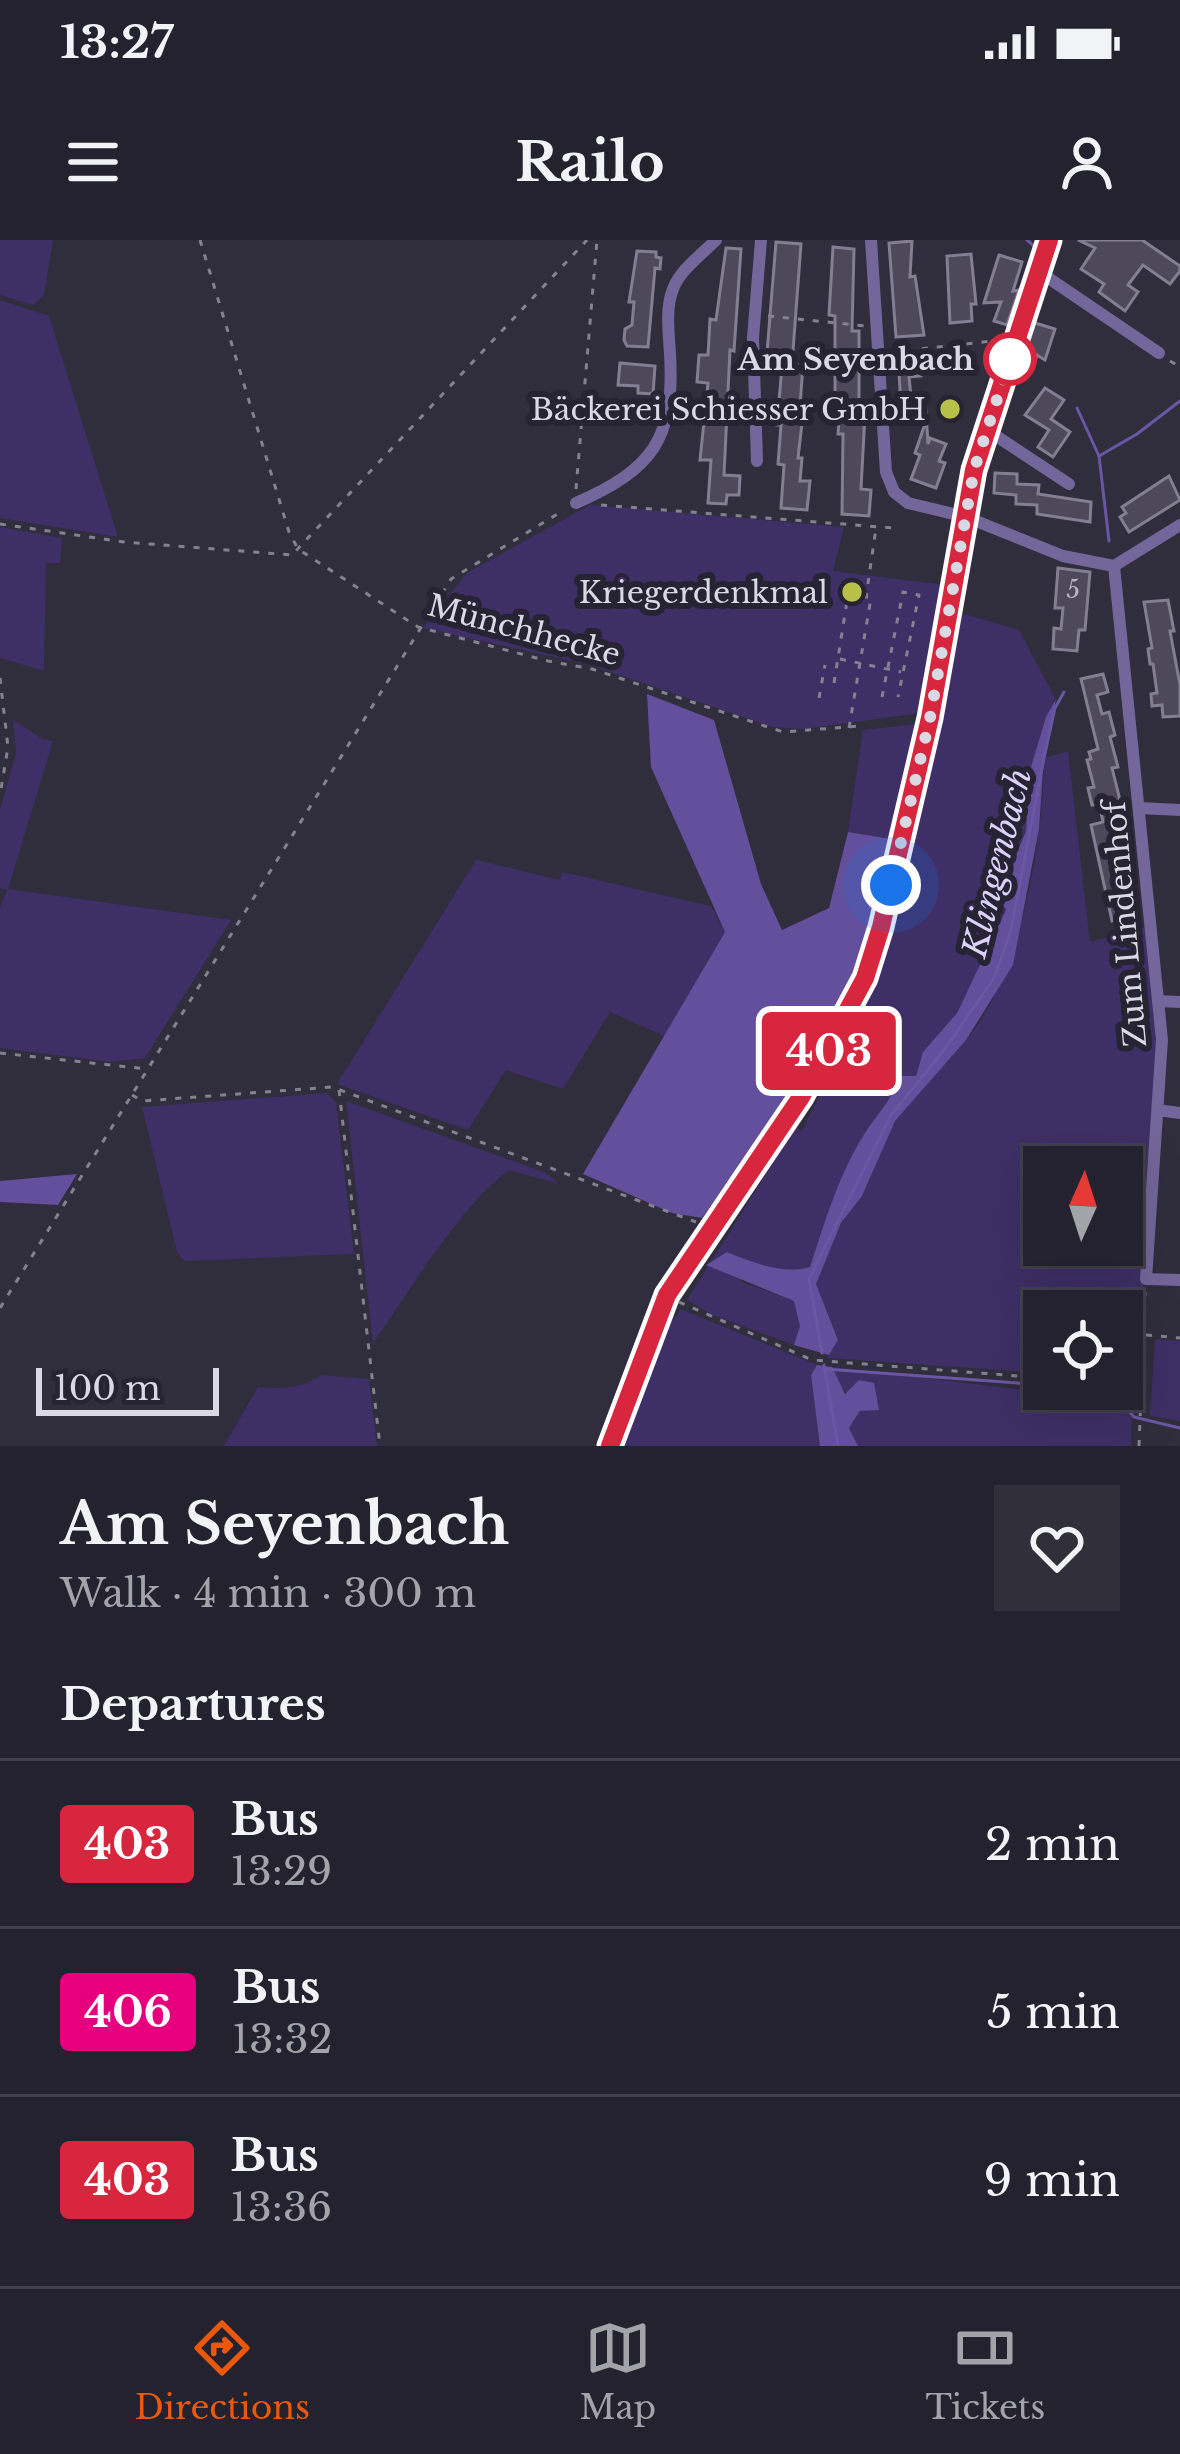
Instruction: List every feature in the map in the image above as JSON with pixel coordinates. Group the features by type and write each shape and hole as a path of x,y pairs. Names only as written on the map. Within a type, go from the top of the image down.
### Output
{"main road":[{"path":"610,1446 667,1295 826,1056 865,978 930,718 984,428 1049,240"}],"street":[{"path":"576,503 628,476 661,438 673,390 668,313 672,290 716,240"},
{"path":"757,461 754,315 761,240"},
{"path":"871,240 886,472 895,492 908,503 966,517 1063,556 1114,566 1180,525"},
{"path":"1041,273 1159,353"},
{"path":"984,428 1069,484"},
{"name":"Zum Lindenhof","path":"1114,566 1162,1040 1146,1279"},
{"path":"1139,808 1180,810"},
{"path":"1158,1001 1180,1002"},
{"path":"1157,1110 1180,1113"},
{"path":"1146,1279 1180,1280"}],"path":[{"path":"200,240 298,549"},
{"path":"0,524 124,542 292,555 587,240"},
{"path":"576,503 597,240"},
{"path":"754,315 877,327"},
{"path":"878,352 1018,338"},
{"path":"0,1308 451,579 576,503 892,528"},
{"path":"866,597 877,526"},
{"name":"Münchhecke","path":"298,549 418,627 592,669 783,732 860,726"},
{"path":"882,698 903,592 920,595 898,697"},
{"path":"834,683 851,596 872,598 849,728"},
{"path":"838,659 902,672"},
{"path":"819,698 824,669 836,674"},
{"path":"0,678 8,747 0,795"},
{"path":"0,1053 148,1069"},
{"path":"131,1095 142,1101 332,1087 682,1219 715,1227"},
{"path":"339,1090 380,1446"},
{"path":"1146,1279 1143,1335 1180,1338"},
{"path":"667,1295 699,1314 812,1360 1023,1376"},
{"path":"1139,1446 1141,1410"}],"shaded area":[{"path":"0,240 53,240 44,295 33,305 0,295"},
{"path":"0,300 49,316 118,537 0,518"},
{"path":"590,505 844,527 833,571 946,585 921,713 804,729 773,727 590,665 423,628 467,573"},
{"path":"0,527 62,538 60,563 46,563 44,671 0,658"},
{"path":"961,613 1019,630 1055,698 1028,777 1026,831 994,887 1006,910 957,1013 923,1052 916,1077 900,1076 856,1148 810,1267 779,1268 727,1252 742,1282 794,1301 801,1326 794,1345 713,1315 687,1300 796,1126 801,1132 876,986"},
{"path":"647,694 714,720 761,884 782,930 829,908 848,832 891,839 861,956 829,1026 790,1092 702,1218 672,1213 583,1174 725,932 651,767"},
{"path":"1056,699 1044,758 1039,829 1013,965 966,1040 895,1121 862,1196 841,1223 816,1284 838,1340 829,1355 794,1345 800,1326 794,1301 706,1265 727,1252 779,1268 810,1267 856,1148 900,1076 916,1076 923,1052 957,1013 1006,910 994,887 1026,831 1028,777"},
{"path":"13,720 53,741 8,889 231,920 145,1058 110,1062 0,1048 0,907 7,890 0,888 0,810 16,753"},
{"path":"917,724 891,839 848,832 863,730"},
{"path":"1068,751 1090,942 1146,927 1158,1050 1143,1292 1023,1290 1023,1372 827,1358 838,1339 816,1284 830,1246 867,1186 891,1129 989,1006 1022,918 1040,820 1044,758"},
{"path":"476,860 560,880 562,872 711,906 725,932 664,1036 610,1012 563,1089 506,1070 468,1130 337,1084"},
{"path":"327,1093 336,1102 354,1254 184,1261 177,1252 142,1107"},
{"path":"346,1101 546,1173 559,1184 509,1170 491,1185 436,1250 373,1343"},
{"path":"77,1174 58,1205 0,1202 0,1181"},
{"path":"680,1309 817,1365 811,1375 820,1446 619,1446 668,1314 676,1317"},
{"path":"1155,1339 1180,1341 1180,1421 1150,1416"},
{"path":"817,1365 832,1367 845,1394 859,1380 874,1383 879,1410 860,1411 849,1428 858,1446 820,1446 811,1375"},
{"path":"832,1367 1023,1390 1023,1410 1132,1410 1131,1446 858,1446 849,1428 860,1411 834,1378"},
{"path":"321,1375 369,1379 377,1446 224,1446 258,1387 291,1387"}],"building":[{"path":"1078,240 1142,240 1180,266 1180,271 1170,284 1143,265 1128,285 1138,292 1125,311 1099,292 1104,284 1081,269 1095,248"},
{"path":"912,241 910,277 915,276 924,335 896,337 889,243"},
{"path":"776,242 801,244 792,364 803,365 798,458 802,458 800,481 810,481 807,510 781,508 784,465 778,464 781,425 777,425 783,354 767,353"},
{"path":"833,247 854,249 852,331 859,331 859,413 865,414 861,489 871,490 869,516 842,514 841,395 835,395 835,316 829,315"},
{"path":"726,248 741,249 724,475 740,476 739,495 727,495 726,504 708,503 711,460 700,460 708,383 697,382 699,355 708,355 710,319 716,320"},
{"path":"637,251 656,252 661,258 660,269 655,268 648,347 627,346 624,340 625,329 632,325 634,302 629,302"},
{"path":"971,254 976,304 971,304 972,321 950,323 947,256"},
{"path":"999,255 1022,262 1007,325 994,321 1001,302 984,303"},
{"path":"1035,323 1055,329 1045,360 1037,355 1033,368 1021,364"},
{"path":"919,355 921,376 909,377 911,397 925,396 928,444 930,438 946,444 936,488 911,479 926,421 902,423 898,356"},
{"path":"620,363 655,366 653,394 638,393 638,386 618,385"},
{"path":"1045,388 1064,400 1051,419 1070,432 1053,457 1038,447 1049,430 1025,415"},
{"path":"995,473 1017,474 1017,484 1039,485 1038,494 1091,502 1090,522 1037,514 1037,505 1016,504 1016,495 994,493"},
{"path":"1169,476 1180,500 1129,532 1120,517 1126,513 1122,507"},
{"path":"1058,568 1090,572 1085,630 1079,630 1077,651 1053,649 1054,628 1061,629 1063,608 1055,608"},
{"path":"1168,600 1180,716 1163,717 1162,705 1152,706 1151,694 1157,693 1144,602"},
{"path":"1103,674 1108,692 1097,695 1102,714 1109,712 1115,735 1110,737 1118,767 1112,768 1134,915 1112,921 1091,825 1103,822 1099,804 1092,805 1088,788 1094,787 1089,752 1098,749 1081,679"}],"waterway":[{"path":"1027,240 1035,247"},
{"path":"1099,456 1180,401"},
{"name":"Klingenbach","path":"1077,408 1099,456 1109,541"},
{"name":"Klingenbach","path":"822,1353 809,1279 891,1115 994,978 1010,934 1055,708 1064,692"},
{"name":"Klingenbach","path":"824,1365 838,1446"},
{"path":"825,1369 1023,1383"},
{"path":"1128,1410 1134,1417 1180,1428"}],"bus line":[{"name":"403","path":"610,1446 667,1295 801,1097 865,978 930,718 983,432 1049,240"}],"place":[{"name":"Am Seyenbach","path":"1010,359"},
{"name":"Bäckerei Schiesser GmbH","path":"950,409"},
{"name":"Kriegerdenkmal","path":"852,592"}],"route":[{"path":"891,885 930,718 974,470 1010,359"}]}
